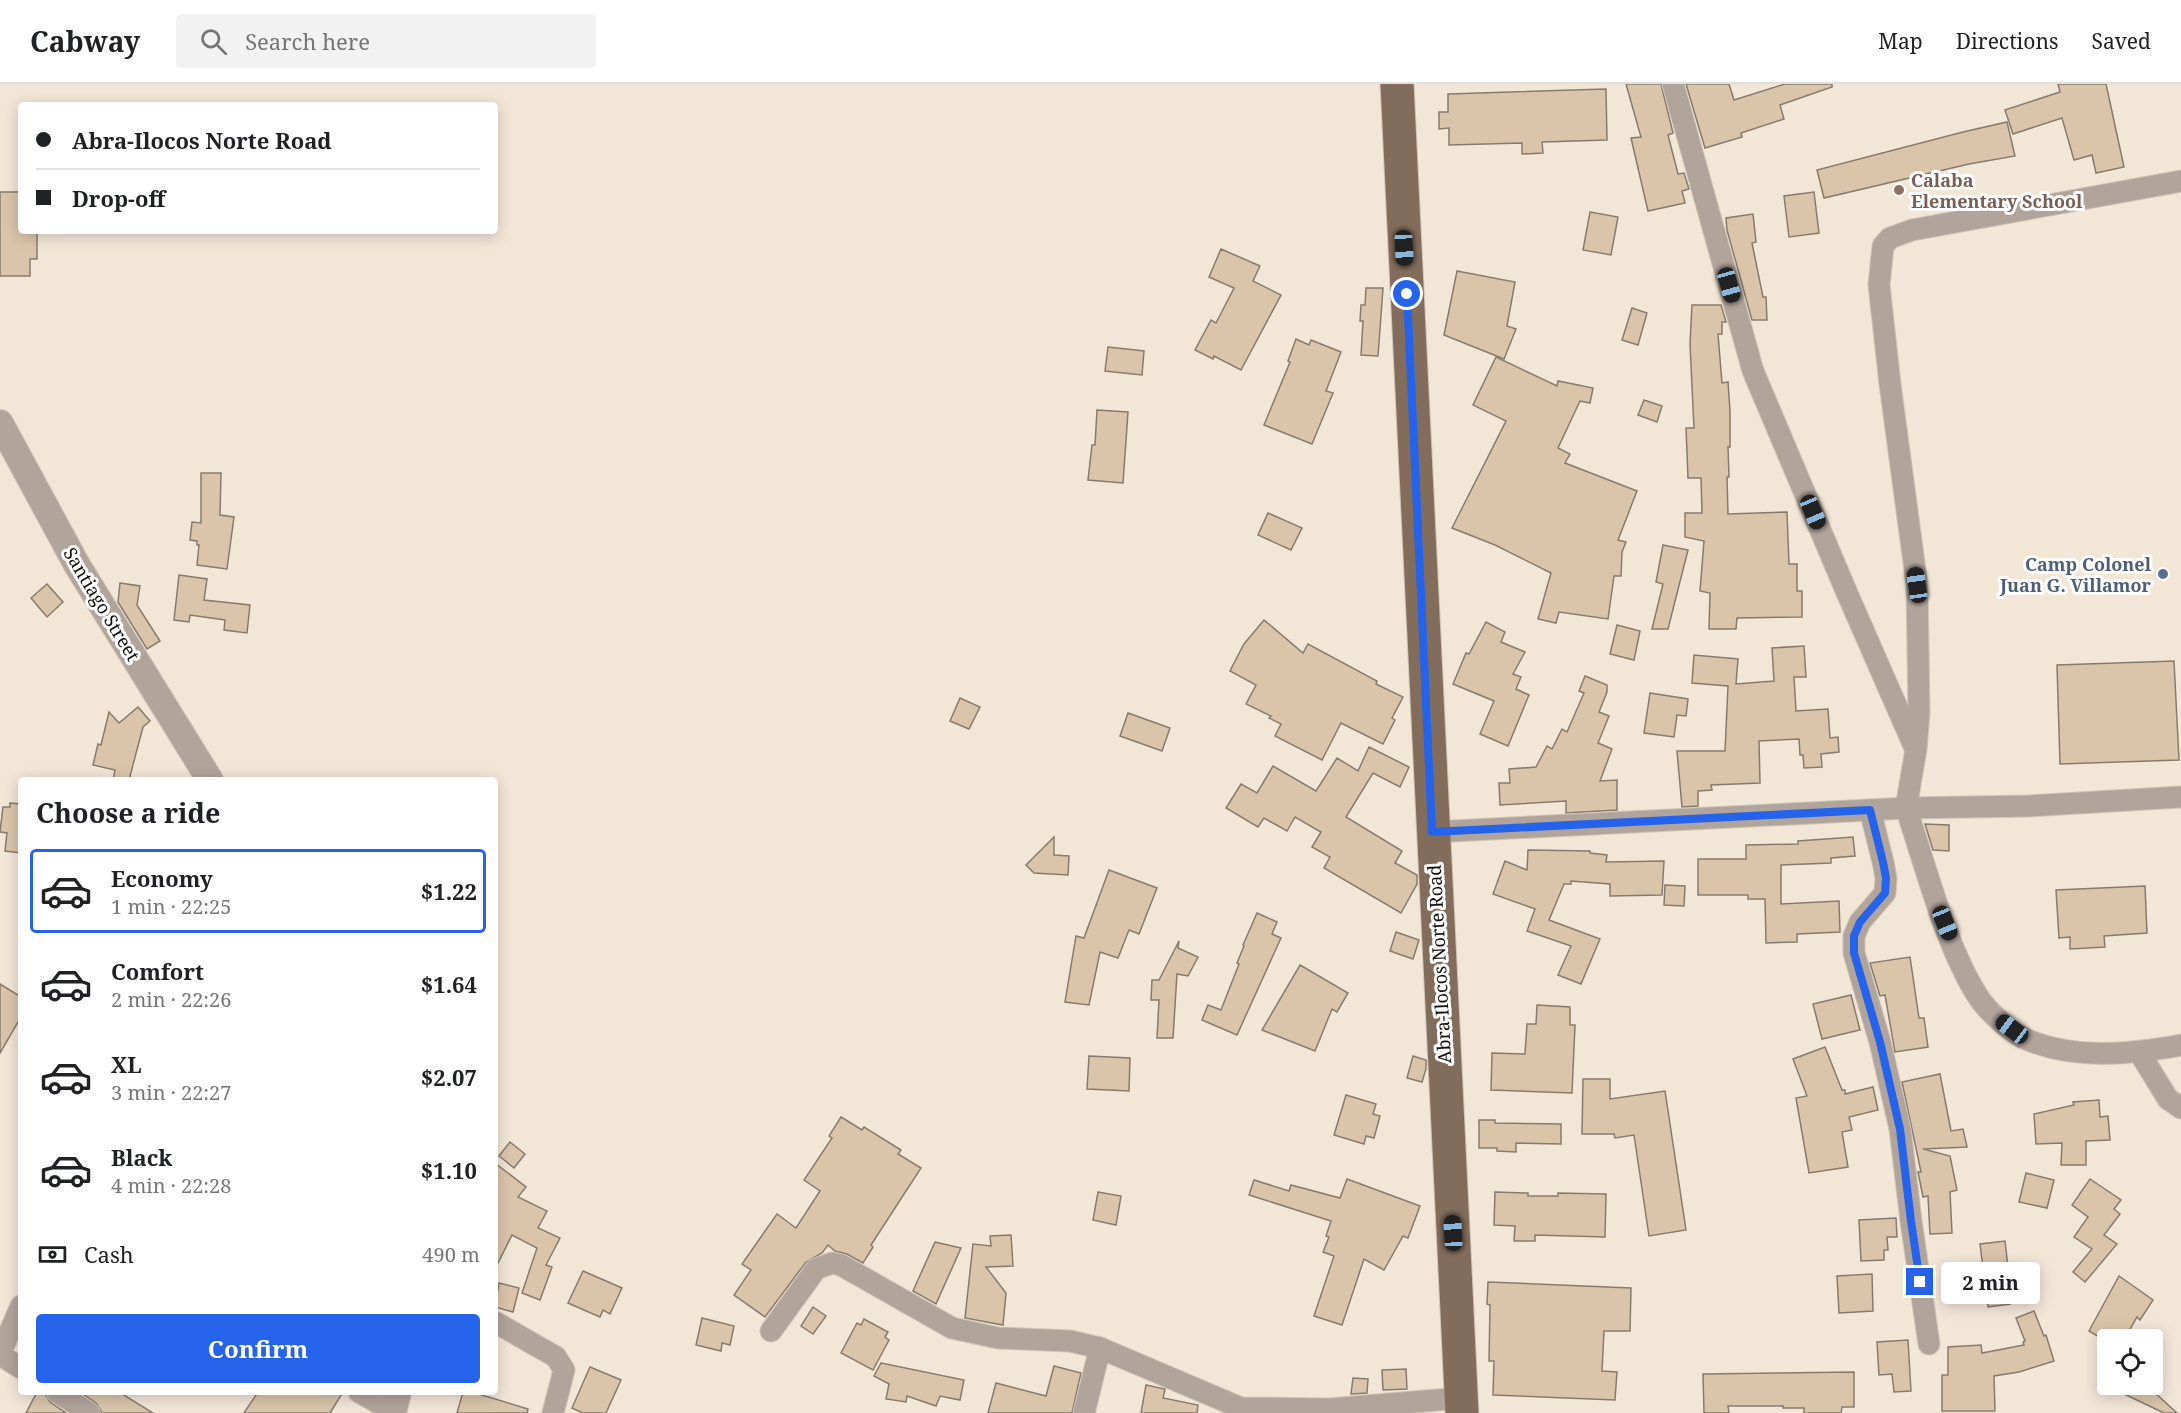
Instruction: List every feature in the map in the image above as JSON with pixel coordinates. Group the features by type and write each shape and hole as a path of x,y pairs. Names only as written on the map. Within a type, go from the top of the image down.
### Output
{"main road":[{"name":"Abra-Ilocos Norte Road","path":"1396,84 1462,1406"}],"street":[{"path":"1673,84 1754,371 1847,593 1916,749"},
{"path":"2181,182 1912,230 1890,237 1883,246 1879,285 1891,396 1917,585 1918,712 1916,749 1906,808 1945,923 1978,997 1997,1018 2027,1040 2070,1052 2139,1052 2181,1046"},
{"name":"Santiago Street","path":"0,423 77,565 208,777"},
{"path":"1432,832 1906,808 2028,806 2181,797"},
{"path":"1870,810 1886,878 1885,893 1860,922 1854,936 1854,953 1880,1042 1900,1129 1929,1344"},
{"path":"2139,1052 2168,1099 2181,1108"},
{"path":"771,1331 816,1269 832,1263 841,1265 952,1328 998,1338 1070,1341 1100,1348 1242,1408 1462,1406"},
{"path":"18,1313 0,1354 18,1366"},
{"path":"498,1324 556,1357 564,1370 554,1413"},
{"path":"1084,1413 1100,1348"},
{"path":"62,1395 89,1413"},
{"path":"366,1395 395,1406"}],"building":[{"path":"1626,84 1661,84 1673,133 1668,135 1678,174 1684,173 1689,189 1682,191 1685,203 1648,211 1631,138 1641,137"},
{"path":"1686,84 1729,84 1734,100 1785,84 1832,84 1832,87 1780,105 1784,119 1741,133 1742,137 1705,148"},
{"path":"2058,84 2106,84 2124,167 2096,173 2092,155 2074,160 2062,118 2013,134 2005,110 2060,92"},
{"path":"1606,89 1607,140 1542,142 1543,153 1522,154 1522,143 1449,145 1449,128 1439,129 1439,112 1448,112 1448,94"},
{"path":"2007,122 2015,156 1969,164 1824,198 1817,170"},
{"path":"0,192 18,192 18,234 37,234 37,259 30,259 30,276 0,276"},
{"path":"1814,192 1819,233 1789,237 1784,196"},
{"path":"1590,212 1618,217 1611,255 1583,250"},
{"path":"1753,214 1756,242 1752,243 1763,297 1766,297 1767,320 1752,320 1727,230 1726,218"},
{"path":"1221,249 1260,266 1253,281 1281,295 1241,370 1214,356 1213,359 1195,350 1211,320 1216,323 1234,288 1209,277"},
{"path":"1457,271 1515,282 1507,326 1516,329 1504,359 1444,335"},
{"path":"1366,288 1383,288 1378,356 1361,355 1363,321 1360,321 1361,305 1365,305"},
{"path":"1692,305 1721,305 1726,322 1722,322 1722,334 1718,334 1722,383 1728,382 1730,411 1728,514 1787,512 1789,564 1797,564 1797,591 1802,591 1802,617 1737,618 1736,629 1709,629 1710,593 1700,591 1704,541 1685,537 1685,513 1702,513 1701,478 1688,478 1686,428 1694,428 1690,344"},
{"path":"1632,308 1647,313 1638,345 1622,340"},
{"path":"1296,339 1309,345 1311,340 1341,352 1326,391 1333,393 1312,444 1264,425 1290,362 1288,361"},
{"path":"1108,347 1144,351 1142,375 1105,371"},
{"path":"1496,357 1557,386 1558,381 1593,388 1590,403 1580,401 1558,448 1570,454 1565,463 1637,491 1618,540 1626,542 1622,552 1621,576 1614,576 1608,619 1559,612 1556,623 1538,619 1551,573 1495,545 1452,528 1506,421 1473,405"},
{"path":"1644,400 1662,406 1657,422 1638,415"},
{"path":"1097,410 1128,412 1123,483 1088,480 1092,445 1095,445"},
{"path":"201,473 221,473 220,515 234,517 227,569 197,565 199,545 197,541 190,540 192,522 201,523"},
{"path":"1268,513 1302,528 1291,550 1258,535"},
{"path":"1663,545 1688,550 1668,629 1652,629 1663,584 1656,582"},
{"path":"179,575 207,579 204,600 250,605 247,633 224,630 225,620 190,615 189,622 174,620"},
{"path":"120,583 140,586 137,605 160,641 147,649 118,602"},
{"path":"47,584 63,602 47,617 31,598"},
{"path":"1264,620 1303,653 1308,644 1377,681 1376,684 1403,697 1392,718 1395,720 1383,744 1341,723 1322,760 1275,736 1281,724 1269,718 1271,716 1246,704 1256,685 1230,671 1244,644"},
{"path":"1486,622 1505,632 1501,642 1525,652 1513,674 1521,677 1516,689 1529,695 1508,746 1480,734 1494,701 1453,684 1466,653 1469,654"},
{"path":"1617,625 1640,631 1634,660 1610,654"},
{"path":"1804,646 1806,677 1794,677 1796,711 1828,709 1830,738 1838,737 1839,752 1821,754 1822,767 1804,768 1799,739 1759,741 1760,783 1711,785 1712,790 1698,791 1698,806 1682,807 1677,751 1725,751 1728,686 1692,683 1694,655 1738,659 1736,684 1774,681 1772,648"},
{"path":"2174,661 2179,760 2060,764 2057,665"},
{"path":"1585,676 1607,685 1607,692 1599,712 1609,716 1598,743 1612,749 1600,781 1617,780 1617,810 1566,813 1566,801 1500,805 1499,783 1510,783 1509,769 1536,767 1547,746 1552,749 1562,729 1567,732 1584,693 1579,691"},
{"path":"1650,693 1688,699 1686,716 1677,715 1674,737 1644,733"},
{"path":"960,698 980,707 969,729 950,721"},
{"path":"138,707 150,721 143,727 130,777 114,777 115,770 93,765 98,744 101,745 109,712 119,723"},
{"path":"1128,713 1170,728 1162,751 1120,736"},
{"path":"1369,747 1409,767 1400,787 1373,773 1346,817 1402,851 1395,863 1417,875 1417,884 1401,913 1324,868 1330,857 1312,847 1321,832 1295,817 1287,831 1264,818 1258,827 1226,808 1241,784 1257,793 1273,766 1316,791 1337,758 1358,771"},
{"path":"10,803 18,804 18,853 5,851 7,833 0,832 3,807 10,807"},
{"path":"1925,824 1949,825 1949,851 1933,850"},
{"path":"1054,837 1054,855 1069,856 1068,875 1034,873 1026,865"},
{"path":"1853,837 1855,856 1831,858 1831,863 1781,865 1781,904 1839,901 1840,932 1797,934 1797,942 1766,943 1765,899 1748,899 1748,895 1698,895 1698,859 1746,859 1746,845 1798,844 1798,841"},
{"path":"1528,850 1590,851 1590,853 1607,855 1606,862 1664,861 1662,895 1610,896 1610,884 1571,881 1571,884 1564,884 1549,920 1600,939 1581,984 1558,975 1571,946 1527,931 1535,909 1493,894 1505,861 1527,870"},
{"path":"1109,870 1157,888 1139,934 1129,930 1118,958 1100,952 1089,1005 1065,1002 1076,936 1084,938"},
{"path":"1665,885 1685,886 1684,906 1664,905"},
{"path":"2145,886 2147,933 2104,936 2105,947 2070,949 2070,937 2059,938 2056,890"},
{"path":"1257,913 1277,922 1272,934 1281,938 1237,1035 1202,1020 1208,1005 1221,1010 1239,964 1237,963 1243,945"},
{"path":"1396,932 1419,940 1413,959 1390,951"},
{"path":"1179,941 1178,948 1198,957 1188,976 1177,974 1173,1038 1157,1038 1159,1000 1151,1000 1152,980 1159,980"},
{"path":"1910,957 1919,1018 1924,1018 1928,1047 1895,1052 1885,995 1880,996 1870,963"},
{"path":"1300,965 1348,993 1337,1012 1332,1009 1315,1051 1262,1030"},
{"path":"0,984 18,995 18,1022 0,1053"},
{"path":"1851,995 1860,1030 1822,1039 1813,1004"},
{"path":"1537,1005 1570,1007 1570,1025 1575,1025 1572,1093 1491,1090 1492,1053 1525,1054 1527,1024 1536,1024"},
{"path":"1825,1047 1845,1094 1873,1087 1878,1110 1849,1117 1852,1130 1842,1132 1848,1167 1809,1173 1796,1098 1807,1096 1793,1059"},
{"path":"1089,1056 1130,1058 1129,1091 1087,1089"},
{"path":"1413,1056 1426,1060 1422,1082 1407,1078"},
{"path":"1940,1074 1951,1131 1963,1129 1967,1147 1923,1149 1950,1156 1957,1190 1950,1192 1952,1233 1930,1234 1928,1196 1923,1197 1918,1172 1921,1172 1902,1082"},
{"path":"1583,1079 1610,1079 1610,1099 1665,1091 1686,1230 1649,1236 1634,1135 1615,1138 1614,1134 1582,1134"},
{"path":"1346,1095 1376,1104 1373,1114 1380,1116 1374,1138 1366,1136 1364,1144 1334,1135"},
{"path":"2099,1100 2100,1117 2108,1116 2110,1140 2086,1141 2086,1165 2061,1165 2062,1143 2036,1144 2034,1114 2074,1105 2073,1102"},
{"path":"841,1117 862,1130 864,1127 901,1150 898,1154 921,1168 871,1245 873,1247 863,1263 847,1254 835,1251 828,1245 822,1253 806,1262 765,1317 734,1295 751,1270 742,1264 777,1214 796,1228 820,1191 804,1180 832,1138 829,1136"},
{"path":"1479,1120 1495,1120 1495,1123 1561,1124 1561,1144 1516,1143 1516,1152 1497,1151 1497,1148 1479,1148"},
{"path":"510,1142 525,1154 514,1168 499,1156"},
{"path":"498,1165 526,1187 518,1197 547,1211 538,1228 560,1238 546,1265 552,1267 540,1300 522,1293 537,1248 512,1235 498,1263"},
{"path":"2026,1173 2054,1180 2047,1208 2019,1202"},
{"path":"1347,1179 1420,1206 1408,1238 1403,1236 1384,1270 1364,1259 1342,1325 1314,1316 1334,1256 1323,1252 1329,1237 1326,1236 1331,1221 1249,1195 1254,1180 1289,1191 1291,1185 1340,1198"},
{"path":"2090,1179 2121,1200 2114,1209 2120,1214 2104,1235 2117,1244 2085,1282 2073,1272 2092,1249 2074,1237 2088,1217 2072,1205"},
{"path":"1098,1192 1121,1196 1116,1225 1093,1220"},
{"path":"1495,1192 1528,1193 1528,1196 1558,1196 1558,1193 1606,1194 1605,1237 1535,1235 1535,1241 1514,1241 1515,1226 1494,1225"},
{"path":"1896,1218 1897,1237 1887,1237 1888,1250 1884,1250 1884,1260 1861,1261 1859,1220"},
{"path":"1011,1235 1013,1266 986,1267 1006,1293 1003,1325 965,1318 973,1244 991,1246 990,1236"},
{"path":"2005,1241 2010,1304 1988,1307 1980,1244"},
{"path":"935,1242 961,1248 936,1304 913,1291"},
{"path":"583,1271 622,1288 610,1314 603,1310 600,1317 568,1303"},
{"path":"1872,1274 1873,1311 1839,1313 1837,1276"},
{"path":"2119,1276 2153,1300 2140,1320 2137,1317 2130,1329 2097,1329 2097,1336 2089,1331"},
{"path":"1488,1282 1631,1288 1630,1331 1604,1331 1602,1371 1617,1372 1615,1400 1493,1395 1494,1361 1489,1361"},
{"path":"499,1283 519,1288 513,1312 498,1308"},
{"path":"813,1307 826,1316 813,1334 801,1326"},
{"path":"2034,1311 2044,1336 2046,1335 2054,1361 2019,1372 1994,1376 1995,1411 1942,1411 1942,1375 1948,1375 1948,1347 1981,1345 1982,1353 2024,1345 2025,1341 2016,1318"},
{"path":"702,1318 734,1326 730,1345 722,1343 721,1351 696,1345"},
{"path":"864,1319 888,1332 885,1337 889,1340 873,1370 841,1353 857,1323 861,1325"},
{"path":"1908,1340 1911,1391 1894,1392 1892,1374 1879,1375 1877,1342"},
{"path":"881,1363 964,1380 960,1400 940,1396 936,1406 907,1396 906,1402 886,1399 889,1384 874,1376"},
{"path":"1054,1366 1081,1373 1072,1413 988,1413 996,1383 1046,1396"},
{"path":"590,1367 621,1380 606,1413 583,1413 572,1408"},
{"path":"1406,1369 1407,1389 1383,1390 1382,1370"},
{"path":"1854,1372 1854,1407 1842,1407 1841,1413 1804,1413 1804,1408 1783,1408 1783,1406 1728,1406 1729,1413 1704,1413 1703,1374"},
{"path":"1353,1378 1368,1379 1367,1393 1351,1394"},
{"path":"1146,1385 1165,1389 1163,1398 1198,1405 1197,1413 1141,1413"},
{"path":"35,1395 46,1395 50,1402 66,1413 26,1413"},
{"path":"84,1395 124,1395 153,1413 102,1413 96,1403"},
{"path":"256,1395 341,1395 330,1413 244,1413"},
{"path":"462,1395 482,1395 528,1409 527,1413 457,1413"},
{"path":"2126,1395 2157,1395 2177,1413 2164,1413"}],"place":[{"name":"Calaba Elementary School","path":"1899,190"},
{"name":"Camp Colonel Juan G. Villamor","path":"2163,574"}],"route":[{"path":"1407,294 1432,832 1870,810 1886,878 1885,893 1860,922 1854,936 1854,953 1880,1042 1900,1129 1920,1282"}]}
